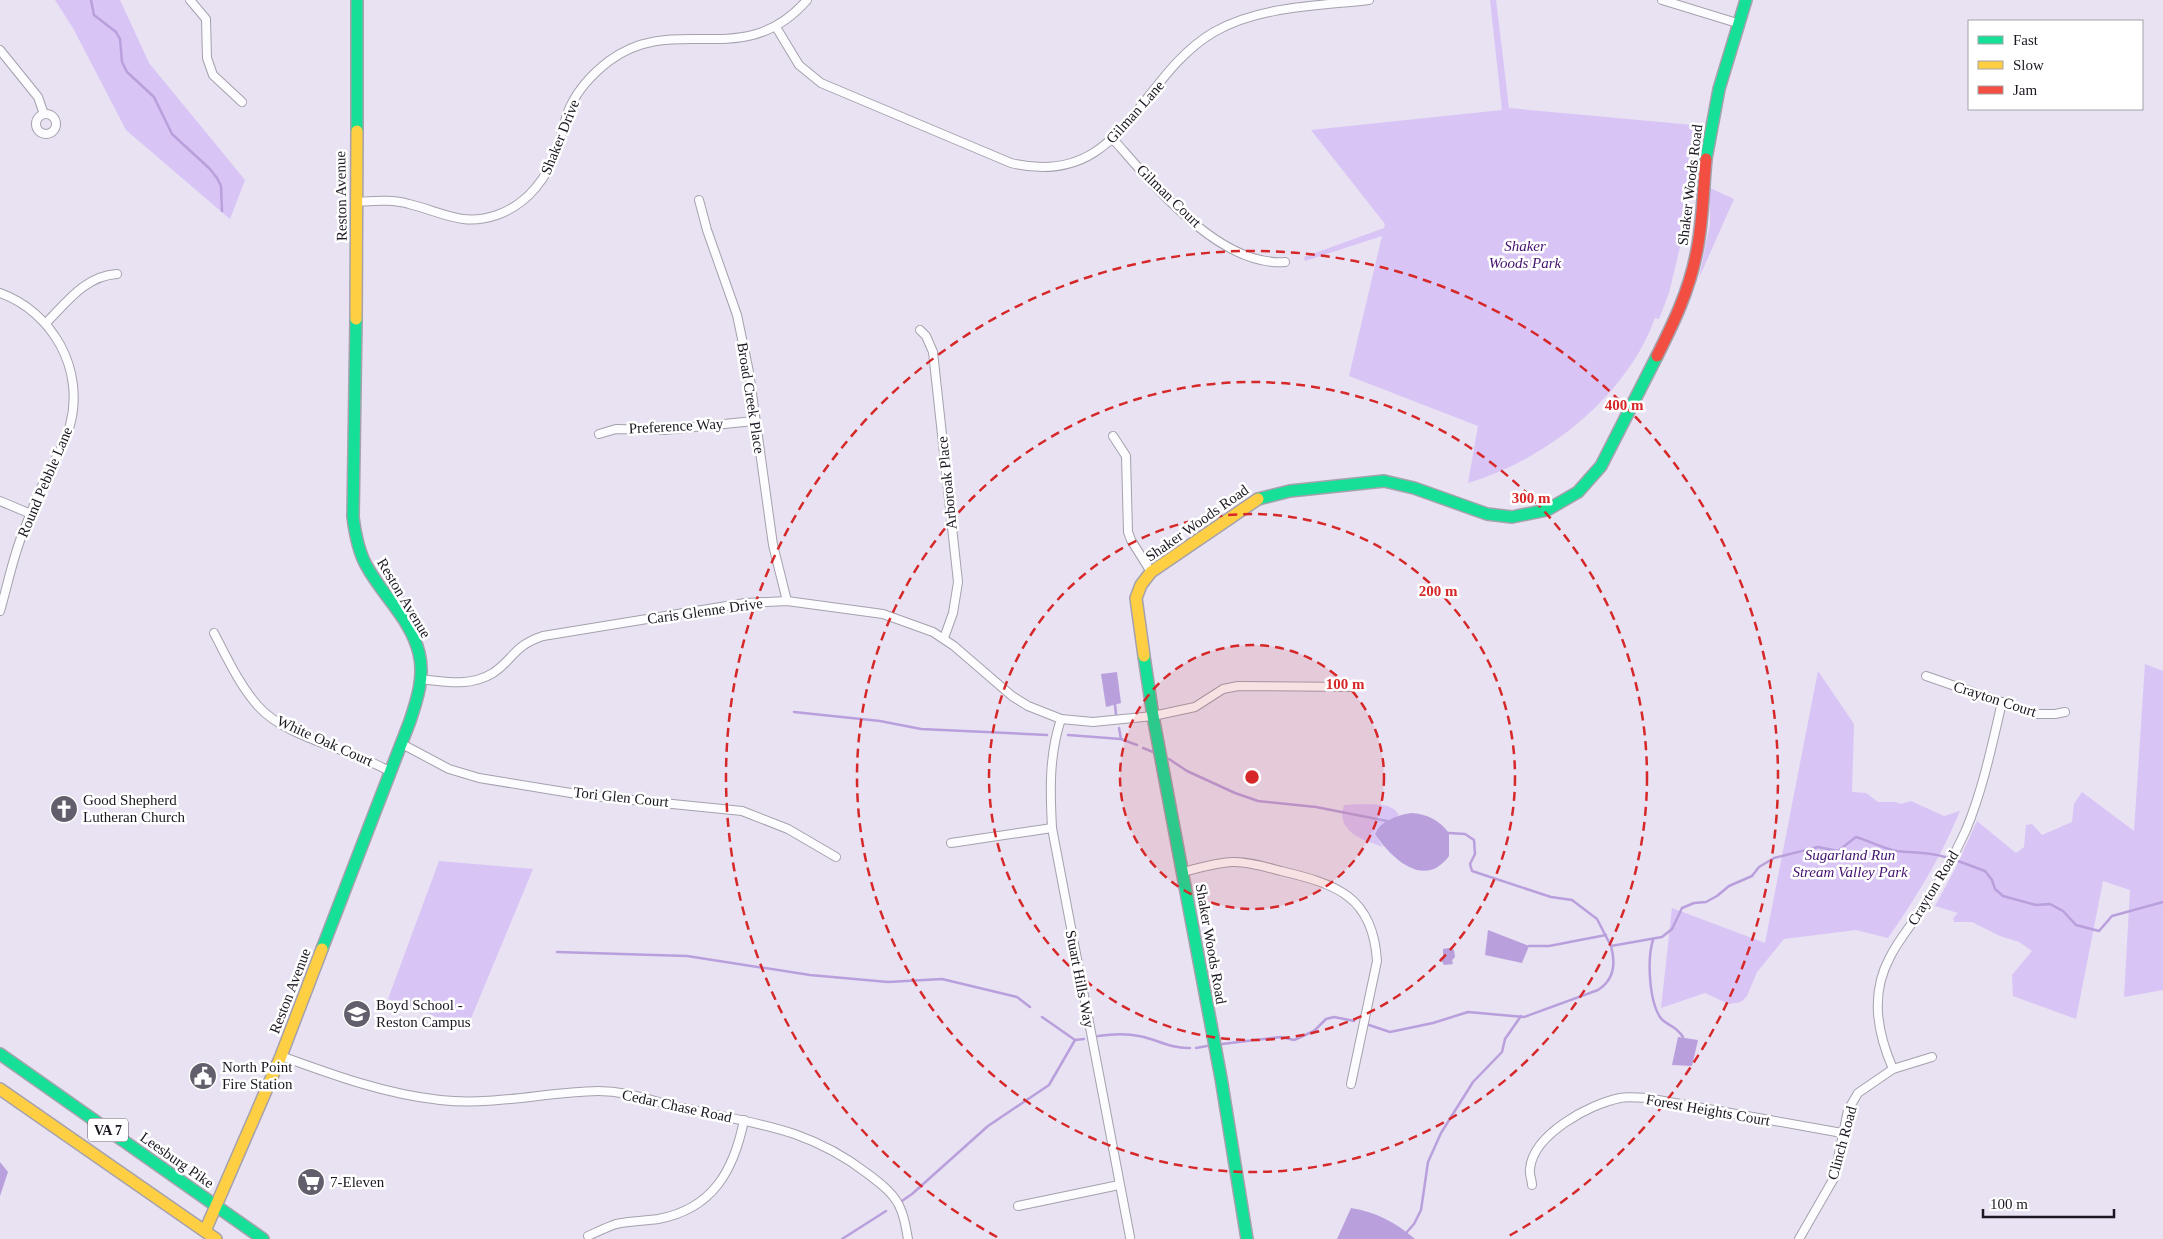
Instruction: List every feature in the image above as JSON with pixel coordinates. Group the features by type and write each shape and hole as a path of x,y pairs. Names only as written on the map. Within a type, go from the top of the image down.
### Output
{"main road":[{"name":"Reston Avenue","path":"205,1232 281,1056 389,771 402,744 421,679 422,666 415,641 365,565 355,534 357,0"},
{"name":"Shaker Woods Road","path":"1247,1239 1221,1078 1152,716 1136,598 1141,585 1151,572 1251,502 1269,494 1370,481 1391,481 1473,512 1506,517 1538,513 1552,509 1588,484 1606,459 1670,329 1687,288 1700,233 1708,144 1714,107 1737,23 1746,0"},
{"name":"Leesburg Pike","path":"0,1054 262,1239"},
{"name":"VA 7","path":"0,1089 216,1239"}],"street":[{"path":"190,0 206,19 207,58 213,75 242,102"},
{"name":"Shaker Drive","path":"357,202 394,201 456,219 483,218 502,212 524,200 547,174 554,158 569,108 576,94 608,62 628,50 649,43 687,38 721,40 740,38 776,27 796,12 807,0"},
{"name":"Gilman Lane","path":"776,27 799,65 821,83 1010,163 1040,168 1068,164 1096,152 1113,139 1182,57 1205,38 1227,25 1265,13 1369,0"},
{"path":"1662,0 1737,23"},
{"path":"0,50 38,96 44,114"},
{"name":"Gilman Court","path":"1113,139 1179,210 1200,227 1255,260 1285,262"},
{"name":"Broad Creek Place","path":"699,200 707,230 737,315 749,372 754,421 773,545 787,601"},
{"path":"46,323 93,279 117,274"},
{"name":"Round Pebble Lane","path":"0,293 21,303 46,323 68,362 74,392 73,410 66,439 16,550 0,611"},
{"name":"Arboroak Place","path":"920,330 933,352 949,512 957,568 957,598 944,638"},
{"name":"Preference Way","path":"599,434 616,429 664,430 754,421"},
{"path":"1113,436 1126,456 1128,532 1151,572"},
{"path":"0,501 31,514"},
{"name":"Caris Glenne Drive","path":"421,679 453,684 475,681 494,672 518,648 543,636 745,603 787,601 883,614 944,638 1012,696 1028,706 1061,719 1100,722 1152,716 1190,708 1223,689 1238,686 1353,687"},
{"name":"White Oak Court","path":"214,634 251,697 271,718 295,731 364,757 389,771"},
{"name":"Crayton Court","path":"1926,676 2036,714 2065,712"},
{"name":"Crayton Road","path":"1893,1069 1885,1050 1877,1020 1879,986 1890,955 1937,885 1966,829 1986,772 2002,702"},
{"name":"Stuart Hills Way","path":"1061,719 1055,738 1050,782 1052,828 1130,1237"},
{"name":"Tori Glen Court","path":"402,744 449,769 479,778 583,794 742,811 788,829 836,857"},
{"path":"951,843 1052,828"},
{"path":"1183,872 1234,862 1317,879 1337,888 1363,912 1376,942 1377,960 1351,1084"},
{"name":"Cedar Chase Road","path":"281,1056 396,1094 464,1102 508,1100 599,1091 639,1095 680,1108 744,1120 805,1137 843,1155 883,1185 901,1208 908,1239"},
{"name":"Clinch Road","path":"1799,1239 1834,1178 1841,1153 1842,1134 1848,1110 1858,1093 1893,1069 1932,1057"},
{"name":"Forest Heights Court","path":"1532,1185 1530,1169 1538,1150 1555,1130 1573,1115 1596,1104 1622,1098 1647,1098 1842,1134"},
{"path":"588,1236 615,1225 678,1214 711,1193 730,1166 738,1149 744,1120"},
{"path":"1018,1206 1119,1185"}],"green space":[{"path":"55,0 120,0 149,63 245,180 230,219 126,130 73,28"},
{"name":"Shaker Woods Park","path":"1490,0 1496,0 1509,108 1693,125 1681,243 1669,293 1659,319 1655,318 1642,347 1625,373 1604,398 1580,421 1554,441 1526,458 1497,473 1468,483 1478,426 1349,376 1382,236 1305,261 1304,257 1384,228 1385,224 1311,130 1502,110"},
{"path":"1710,188 1734,199 1699,278 1710,224"},
{"name":"Sugarland Run Stream Valley Park","path":"2145,664 2163,671 2163,990 2124,997 2130,890 2103,881 2076,1019 2013,996 2012,975 2032,951 2019,942 2000,936 1972,922 1954,922 1953,918 1958,913 1935,906 1956,867 1977,821 2016,853 2024,847 2026,825 2032,824 2042,835 2072,822 2074,804 2082,792 2134,831"},
{"name":"Sugarland Run Stream Valley Park","path":"1818,671 1854,724 1852,792 1866,793 1878,802 1901,804 1911,801 1944,816 1960,811 1953,828 1927,877 1888,938 1856,930 1784,939 1757,972 1747,996 1741,1002 1729,1004 1705,993 1661,1008 1672,908 1765,943"},
{"path":"1344,805 1387,806 1399,815 1376,831 1375,834 1383,847 1359,838 1343,822"},
{"path":"439,861 533,869 467,1028 388,999"}],"shaded area":[{"path":"1117,672 1121,703 1106,707 1101,674"},
{"path":"1411,813 1432,818 1449,833 1449,856 1439,866 1429,870 1409,867 1390,852 1375,834 1377,829 1385,822"},
{"path":"1488,930 1529,946 1522,963 1485,955"},
{"path":"1449,948 1454,950 1453,964 1444,965 1440,958 1443,957 1443,949"},
{"path":"1678,1037 1698,1040 1692,1066 1672,1065"},
{"path":"0,1162 8,1172 0,1196"},
{"path":"1351,1208 1369,1212 1385,1219 1415,1239 1337,1239"}],"waterway":[{"path":"91,0 94,15 116,32 120,39 122,62 127,72 154,97 172,134 210,169 217,178 221,186 222,211"},
{"path":"1115,705 1116,714"},
{"path":"794,712 880,721 921,729 1047,735"},
{"path":"1119,728 1121,739"},
{"path":"1068,735 1121,739 1137,745"},
{"path":"1143,748 1153,752"},
{"path":"1169,759 1187,771 1235,793 1258,801 1316,807 1387,821"},
{"path":"1449,833 1465,834 1474,840 1475,854 1470,864 1472,871 1551,897 1572,900 1597,919 1611,946"},
{"path":"1369,1025 1390,1032 1433,1023 1468,1012 1524,1017 1598,990 1607,981 1612,971 1611,946 1662,937 1672,929 1682,908 1694,903 1706,902 1729,886 1752,876 1759,867 1774,858 1818,847 1838,851 1856,837 1892,850 1927,853 1945,857"},
{"path":"1958,861 1985,871 1992,880 1995,889 2003,896 2036,905 2050,904 2063,911 2076,925 2099,931 2112,916 2163,902"},
{"path":"1529,946 1549,946 1606,935"},
{"path":"1653,940 1650,958 1650,979 1656,1010 1660,1017 1683,1037"},
{"path":"557,952 687,956 810,975 888,982 942,979 1017,997 1030,1007"},
{"path":"1406,1233 1414,1224 1421,1210 1428,1162 1441,1133 1473,1082 1502,1052 1505,1039 1521,1016"},
{"path":"1042,1017 1075,1040"},
{"path":"1222,1044 1281,1037 1294,1040 1314,1031 1326,1019 1334,1017 1354,1021"},
{"path":"1098,1036 1134,1035 1176,1047 1190,1048"},
{"path":"1075,1040 1084,1039"},
{"path":"899,1203 912,1194 988,1126 1049,1085 1075,1040"},
{"path":"1196,1048 1207,1046"},
{"path":"842,1239 886,1211"}],"traffic: fast":[{"path":"357,0 357,131"},
{"path":"1706,159 1719,89 1746,0"},
{"path":"322,949 410,721 421,679 421,662 410,629 366,565 356,535 353,517 356,319"},
{"path":"1258,499 1290,491 1384,481 1414,488 1487,514 1512,517 1547,510 1578,492 1601,466 1657,356"},
{"path":"1144,656 1153,716 1221,1078 1247,1239"},
{"path":"0,1054 263,1239"}],"traffic: slow":[{"path":"356,319 357,131"},
{"path":"1144,656 1136,598 1141,585 1151,572 1258,499"},
{"path":"205,1231 281,1056 322,949"},
{"path":"0,1089 216,1239"}],"traffic: jam":[{"path":"1657,356 1680,307 1693,268 1700,231 1706,159"}],"place":[{"name":"Good Shepherd Lutheran Church","path":"64,809"},
{"name":"Boyd School - Reston Campus","path":"357,1014"},
{"name":"North Point Fire Station","path":"203,1076"},
{"name":"7-Eleven","path":"311,1182"}]}
